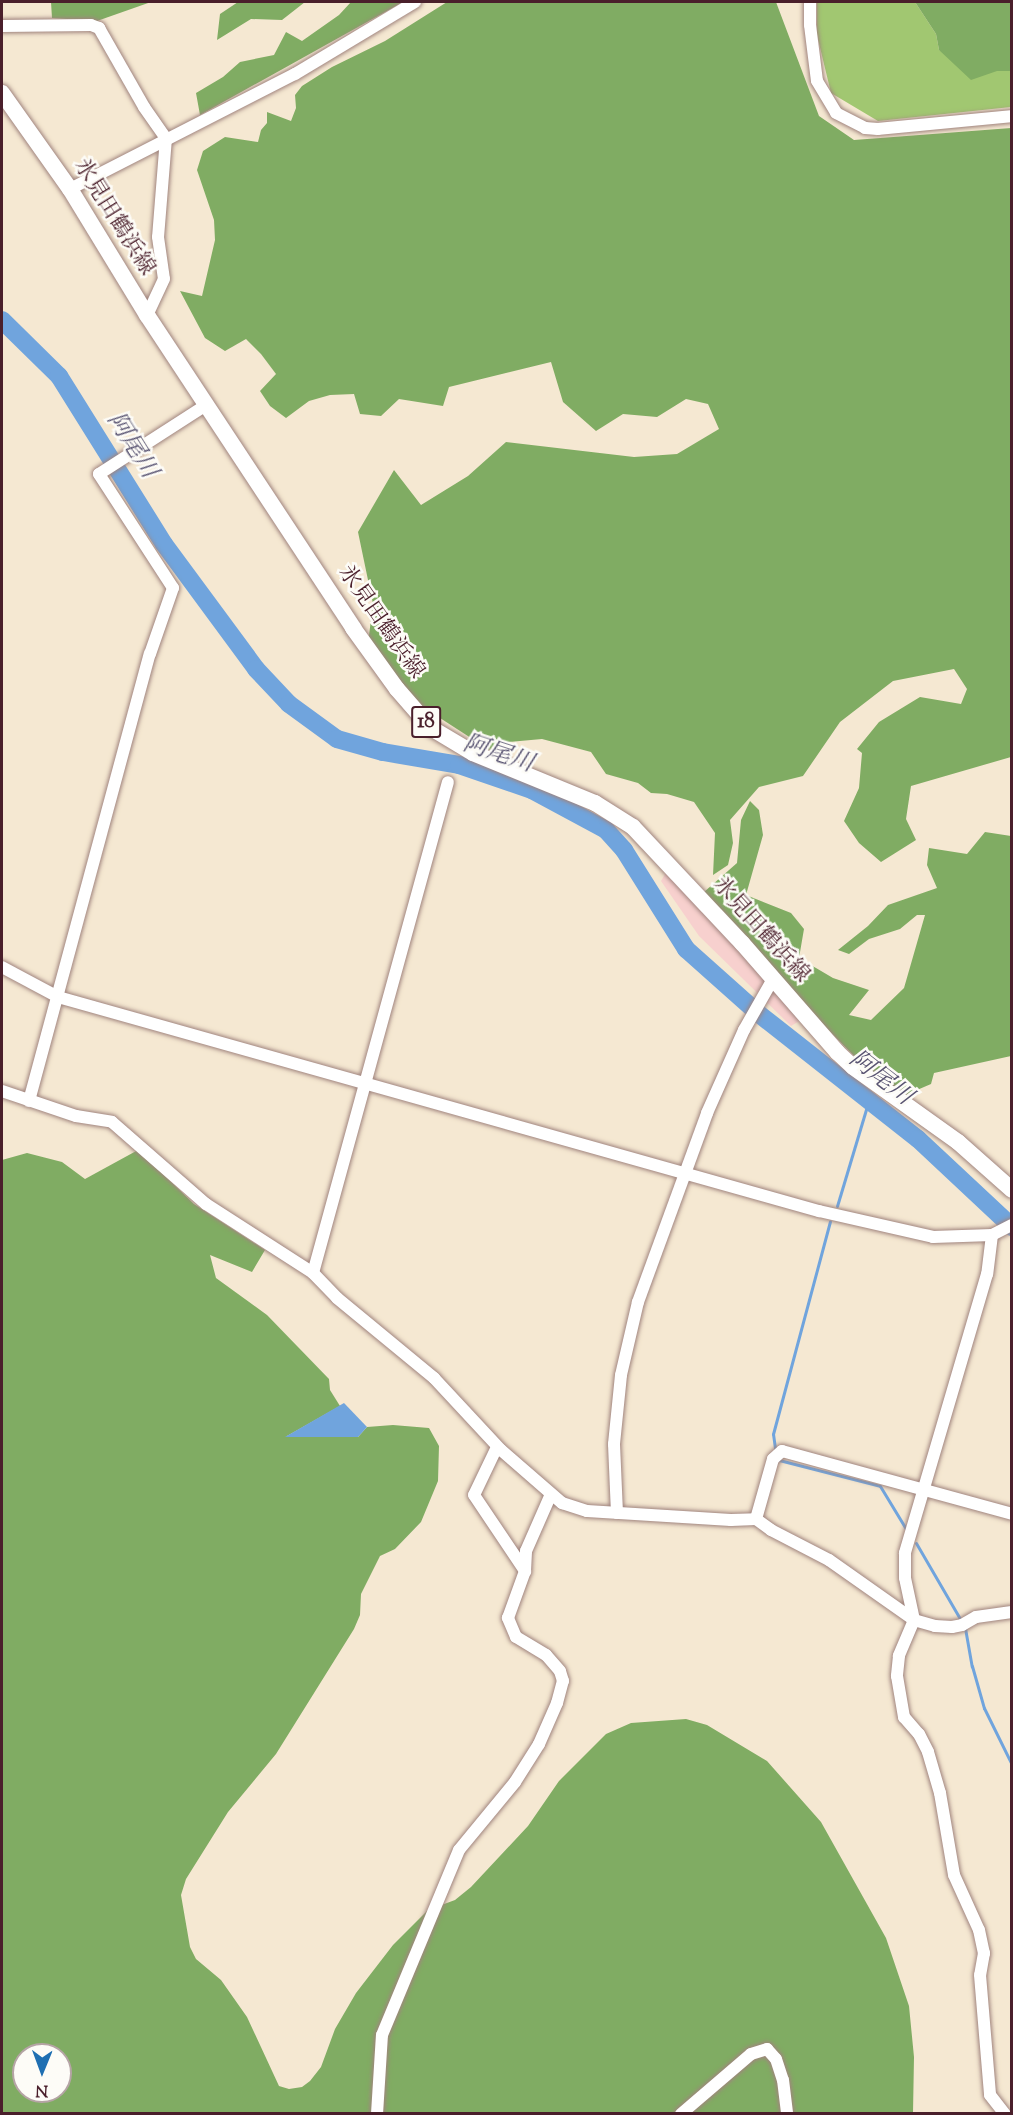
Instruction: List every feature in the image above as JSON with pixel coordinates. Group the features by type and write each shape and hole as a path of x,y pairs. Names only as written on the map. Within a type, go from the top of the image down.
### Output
{"main road":[{"name":"氷見田鶴浜線","path":"2,93 70,189 147,315 353,628 397,689 431,728 473,753 595,803 633,827 769,986 854,1066 958,1142 1011,1190"}],"street":[{"path":"70,189 295,74 415,2"},
{"path":"810,2 810,26 817,81 836,113 865,128 878,129 1011,116"},
{"path":"2,26 91,25 99,28 144,107 166,138 158,237 164,279 147,315"},
{"path":"29,1101 150,654 174,588 99,474 206,405"},
{"path":"313,1273 448,782"},
{"path":"2,967 58,998 900,1231 933,1237 993,1235 1008,1227"},
{"path":"617,1513 614,1444 621,1375 638,1302 707,1113 749,1021 769,986"},
{"path":"2,1091 76,1116 112,1122 206,1204 313,1273 337,1298 434,1378 497,1447 562,1503 587,1511 731,1520 756,1519 771,1530 829,1560 914,1620 952,1627 962,1625 976,1617 1011,1612"},
{"path":"993,1235 987,1274 905,1553 905,1578 914,1620 899,1656 897,1676 904,1717 919,1734 928,1752 940,1793 954,1875 979,1929 984,1953 980,1975 982,2028 990,2095 1005,2114"},
{"path":"497,1447 474,1495 525,1571"},
{"path":"756,1519 773,1459 782,1451 1011,1514"},
{"path":"377,2114 382,2035 459,1850 515,1782 539,1744 557,1703 563,1681 560,1671 546,1655 516,1637 508,1618 525,1571 526,1551 551,1494"},
{"path":"681,2114 751,2054 767,2049 776,2059 787,2114"}],"shaded area":[{"path":"667,871 801,1020 791,1026 699,936 661,881"}],"green space":[{"path":"51,2 151,2 97,21 52,18"},
{"path":"238,2 305,2 282,20 251,19 217,40 220,14"},
{"path":"351,2 403,2 200,115 196,93 223,77 240,62 274,55 286,32 302,41 339,15"},
{"path":"447,2 776,2 819,116 854,140 1011,128 1011,757 911,786 906,819 916,840 881,862 859,843 844,821 859,788 862,753 857,749 879,722 920,697 961,704 967,689 954,669 893,681 840,722 803,776 759,787 730,820 733,843 728,865 713,875 715,833 694,802 667,794 651,793 638,783 606,774 591,752 542,739 509,742 491,751 423,707 368,643 373,604 358,532 394,470 421,505 468,476 506,442 634,457 677,454 719,429 708,404 686,399 657,417 623,414 596,431 563,402 551,362 449,387 443,406 399,399 381,416 360,414 354,394 330,395 309,401 286,418 270,406 260,391 276,374 261,354 246,339 225,351 205,338 180,291 202,296 215,240 214,220 197,170 203,151 225,137 258,142 261,130 267,123 267,112 291,121 296,108 295,95 302,86 332,67 385,41"},
{"path":"817,2 915,2 936,34 939,50 997,71 1011,71 1011,107 878,121 831,93 817,35"},
{"path":"915,2 1011,2 1011,71 997,71 971,80 939,50 936,34"},
{"path":"750,801 759,810 763,835 746,895 791,913 804,929 799,958 833,978 869,990 849,1015 871,1020 904,988 925,915 917,915 900,929 869,939 849,954 838,950 868,926 888,905 937,888 927,865 929,848 967,854 985,832 1011,836 1011,1056 934,1073 931,1084 903,1096 858,1060 798,999 704,892 737,863 741,820"},
{"path":"138,1150 194,1204 265,1250 252,1272 210,1255 216,1278 267,1315 329,1379 330,1390 340,1406 287,1436 358,1437 367,1427 393,1425 429,1428 439,1446 438,1481 421,1522 395,1549 380,1556 361,1594 360,1615 354,1629 276,1754 228,1812 186,1879 181,1895 190,1947 196,1959 221,1980 247,2017 279,2086 289,2089 302,2087 310,2081 321,2067 335,2029 356,1993 393,1945 428,1910 455,1900 471,1887 528,1826 559,1781 606,1734 631,1723 686,1719 707,1725 767,1761 821,1822 886,1938 909,2006 914,2057 913,2113 2,2114 2,1160 27,1153 62,1162 85,1179"}],"water":[{"path":"344,1403 367,1427 358,1437 285,1437"}],"waterway":[{"name":"阿尾川","path":"2,320 59,376 164,544 256,669 289,704 337,739 383,752 459,765 532,790 606,830 624,850 686,949 759,1014 918,1139 1012,1227"},
{"path":"837,1206 869,1099"},
{"path":"775,1448 773,1434 830,1222"},
{"path":"779,1460 880,1486 906,1529"},
{"path":"916,1543 962,1622"},
{"path":"965,1628 972,1666 984,1708 1012,1765"}]}
